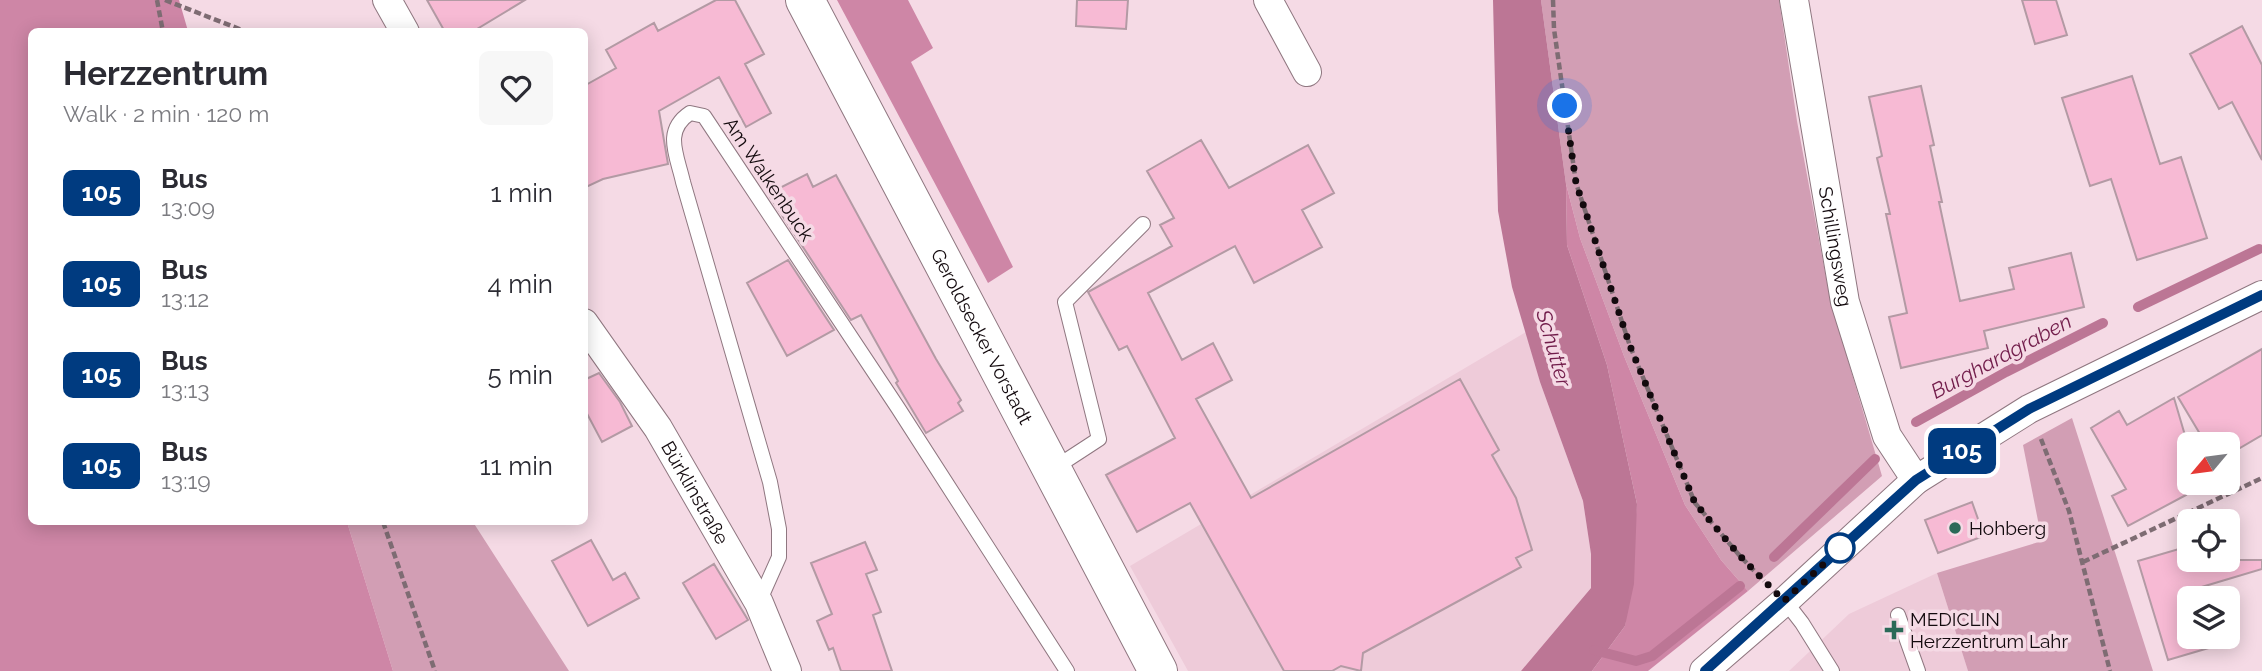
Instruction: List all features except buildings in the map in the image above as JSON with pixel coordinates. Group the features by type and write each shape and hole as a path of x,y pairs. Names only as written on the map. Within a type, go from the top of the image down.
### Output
{"main road":[{"name":"Geroldsecker Vorstadt","path":"805,0 1158,671"}],"street":[{"path":"387,0 403,28"},
{"path":"1268,0 1307,72"},
{"name":"Schillingsweg","path":"1794,0 1845,302 1887,436 1916,480"},
{"path":"1704,671 1916,480 2029,409 2262,295"},
{"name":"Bürklinstraße","path":"588,329 658,428 759,603 787,671"}],"lane":[{"name":"Am Walkenbuck","path":"759,603 779,556 779,529 771,482 683,182 673,135 677,122 690,113 704,116 898,408 1067,671"},
{"path":"1052,470 1099,439 1065,302 1143,224"},
{"path":"1784,601 1802,623 1832,671"},
{"path":"1898,615 1918,671"}],"path":[{"path":"157,0 162,28"},
{"path":"165,0 237,28"},
{"path":"1553,0 1554,29 1576,183 1630,346 1695,503 1740,556 1784,601"},
{"path":"2029,409 2069,511 2110,671"},
{"path":"2083,562 2262,478"},
{"path":"384,525 435,671"}],"shaded area":[{"path":"0,0 179,0 187,28 28,28 28,525 348,525 393,671 0,671"},
{"path":"837,0 908,0 933,48 911,62 1013,267 988,283"},
{"path":"1541,0 1779,0 1797,121 1830,299 1882,476 1748,591 1721,560 1685,505 1624,356 1580,238 1566,184"},
{"path":"1566,184 1580,238 1624,356 1685,505 1721,560 1748,591 1648,671 1592,671 1625,626 1637,504 1607,365 1567,245"},
{"path":"1526,332 1540,382 1583,501 1591,554 1591,588 1521,671 1188,671 1130,566"},
{"path":"2072,418 2153,671 1968,671 1937,573 2042,541 2023,445"},
{"path":"348,525 475,525 569,671 393,671"},
{"name":"MEDICLIN Herzzentrum Lahr","path":"1937,573 1968,671 1789,671 1849,614"}],"water":[{"name":"Schutter","path":"1493,0 1541,0 1566,184 1567,245 1607,365 1637,504 1634,584 1625,626 1592,671 1521,671 1591,588 1591,554 1583,501 1540,382 1512,287 1498,211"}],"waterway":[{"name":"Burghardgraben","path":"2138,307 2259,249"},
{"name":"Burghardgraben","path":"1916,422 2103,323"},
{"name":"Burghardgraben","path":"1774,557 1875,459"},
{"name":"Burghardgraben","path":"1594,650 1636,661 1652,656 1740,586"}],"bus line":[{"name":"105","path":"1705,671 1916,480 2029,409 2262,295"}],"place":[{"name":"Hohberg","path":"1955,528"},
{"name":"MEDICLIN Herzzentrum Lahr","path":"1894,630"}],"route":[{"path":"1565,106 1576,183 1630,346 1695,503 1740,556 1784,601 1844,545 1840,548"}]}
